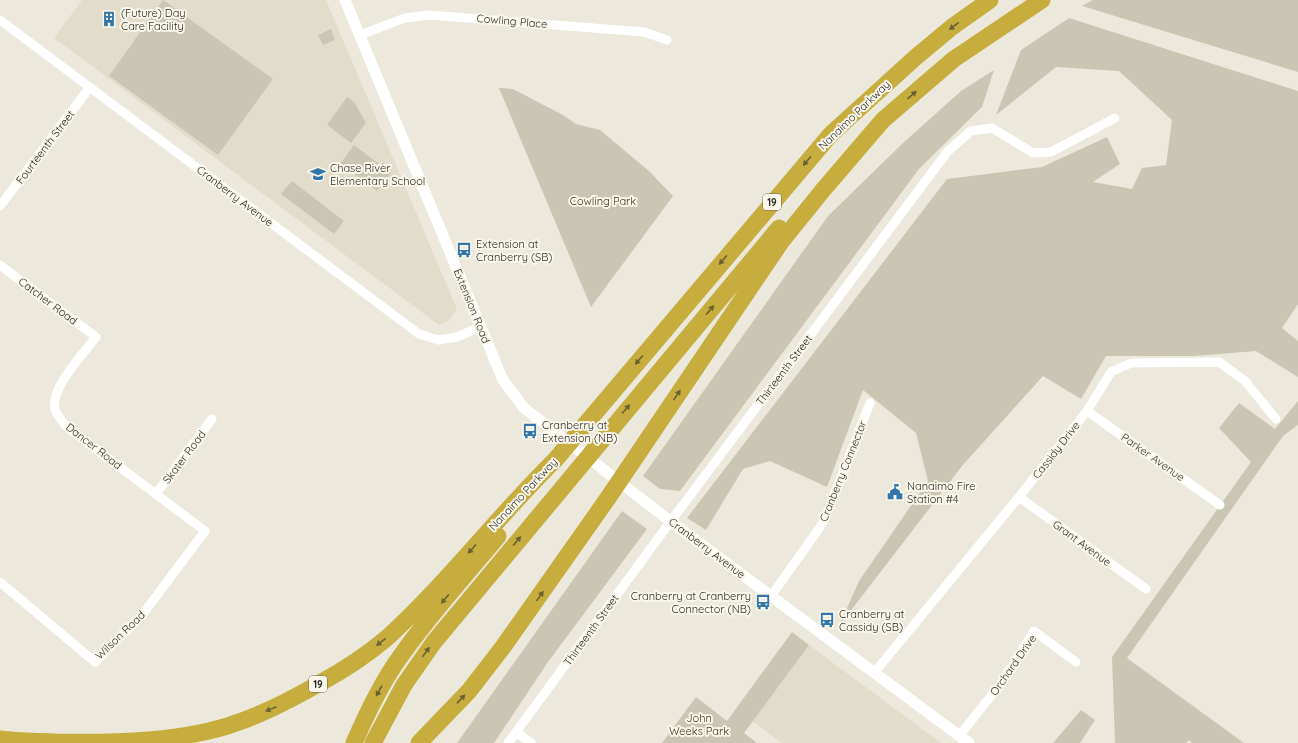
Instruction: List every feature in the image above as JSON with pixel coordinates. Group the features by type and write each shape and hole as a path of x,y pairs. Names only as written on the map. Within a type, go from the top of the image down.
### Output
{"highway":[{"path":"373,743 404,685 434,642 798,206 856,143 954,59 1042,0"},
{"name":"Nanaimo Parkway","path":"0,739 122,743 208,731 238,723 284,704 350,666 387,637 453,570 526,488 556,459 831,134 916,57 952,27 988,2"},
{"path":"419,743 468,691 503,647 608,498 781,242 883,120"},
{"path":"354,743 373,702 399,657 429,617 528,501 556,459"},
{"path":"387,743 386,736 390,709"}],"street":[{"name":"Extension Road","path":"346,0 503,380 524,408"},
{"name":"Cowling Place","path":"360,35 404,18 429,15 644,32 667,40"},
{"name":"Cranberry Avenue","path":"0,20 419,334 438,340 457,337 480,327"},
{"name":"Fourteenth Street","path":"0,206 90,87"},
{"name":"Thirteenth Street","path":"508,743 670,521 948,151 970,131 992,128 1033,153 1051,152 1115,118"},
{"name":"Catcher Road","path":"0,265 96,337"},
{"name":"Dancer Road","path":"96,337 60,385 55,397 55,409 60,419 69,429 205,531"},
{"name":"Cassidy Drive","path":"874,673 1019,497 1087,410 1111,372 1131,363 1220,362 1245,381 1276,419"},
{"name":"Cranberry Connector","path":"771,596 823,523 870,404"},
{"name":"Cranberry Avenue","path":"524,408 670,521 969,743"},
{"name":"Parker Avenue","path":"1087,410 1220,505"},
{"name":"Skater Road","path":"156,494 212,419"},
{"name":"Grant Avenue","path":"1019,497 1146,589"},
{"name":"Wilson Road","path":"0,582 94,662 143,614 205,531"},
{"name":"Orchard Drive","path":"959,736 1002,682 1034,631 1076,662"},
{"path":"516,732 531,743"}],"shaded area":[{"name":"Chase River Elementary School","path":"82,0 326,0 457,309 449,321 439,325 54,38"},
{"path":"809,645 941,743 782,743 752,721"}],"green space":[{"path":"163,0 273,79 218,155 109,76"},
{"path":"1093,0 1298,0 1298,72 1082,6"},
{"path":"1069,18 1298,91 1298,304 1282,328 1298,341 1298,377 1256,351 1195,356 1106,356 1081,399 1043,376 962,466 839,626 859,581 928,481 916,433 863,390 827,487 770,461 743,469 706,530 687,518 947,179 1042,167 1107,137 1120,164 1093,182 1132,189 1142,168 1166,165 1172,120 1119,71 1056,67 996,115 1021,50"},
{"path":"331,29 335,40 323,45 318,35"},
{"path":"994,70 982,107 919,169 680,491 660,489 643,476 828,216 903,143 961,91"},
{"name":"Cowling Park","path":"499,88 513,89 563,115 576,124 600,130 649,171 673,196 591,307"},
{"path":"347,97 355,103 366,123 351,143 327,125"},
{"path":"354,145 391,173 377,191 340,164"},
{"path":"292,181 344,221 334,234 281,194"},
{"path":"1298,401 1298,425 1283,436 1127,658 1244,743 1192,743 1189,740 1186,743 1115,743 1112,657 1251,462 1219,428 1239,403 1275,429"},
{"path":"622,511 647,529 548,662 494,743 457,743"},
{"name":"John Weeks Park","path":"792,632 809,645 744,733 757,743 662,743 696,697 727,721"},
{"path":"1081,710 1095,720 1080,743 1053,743"}],"place":[{"name":"(Future) Day Care Facility","path":"109,19"},
{"name":"Chase River Elementary School","path":"318,174"},
{"name":"Extension at Cranberry (SB)","path":"464,250"},
{"name":"Cranberry at Extension (NB)","path":"530,431"},
{"name":"Nanaimo Fire Station #4","path":"895,492"},
{"name":"Cranberry at Cranberry Connector (NB)","path":"763,602"},
{"name":"Cranberry at Cassidy (SB)","path":"827,620"}]}
